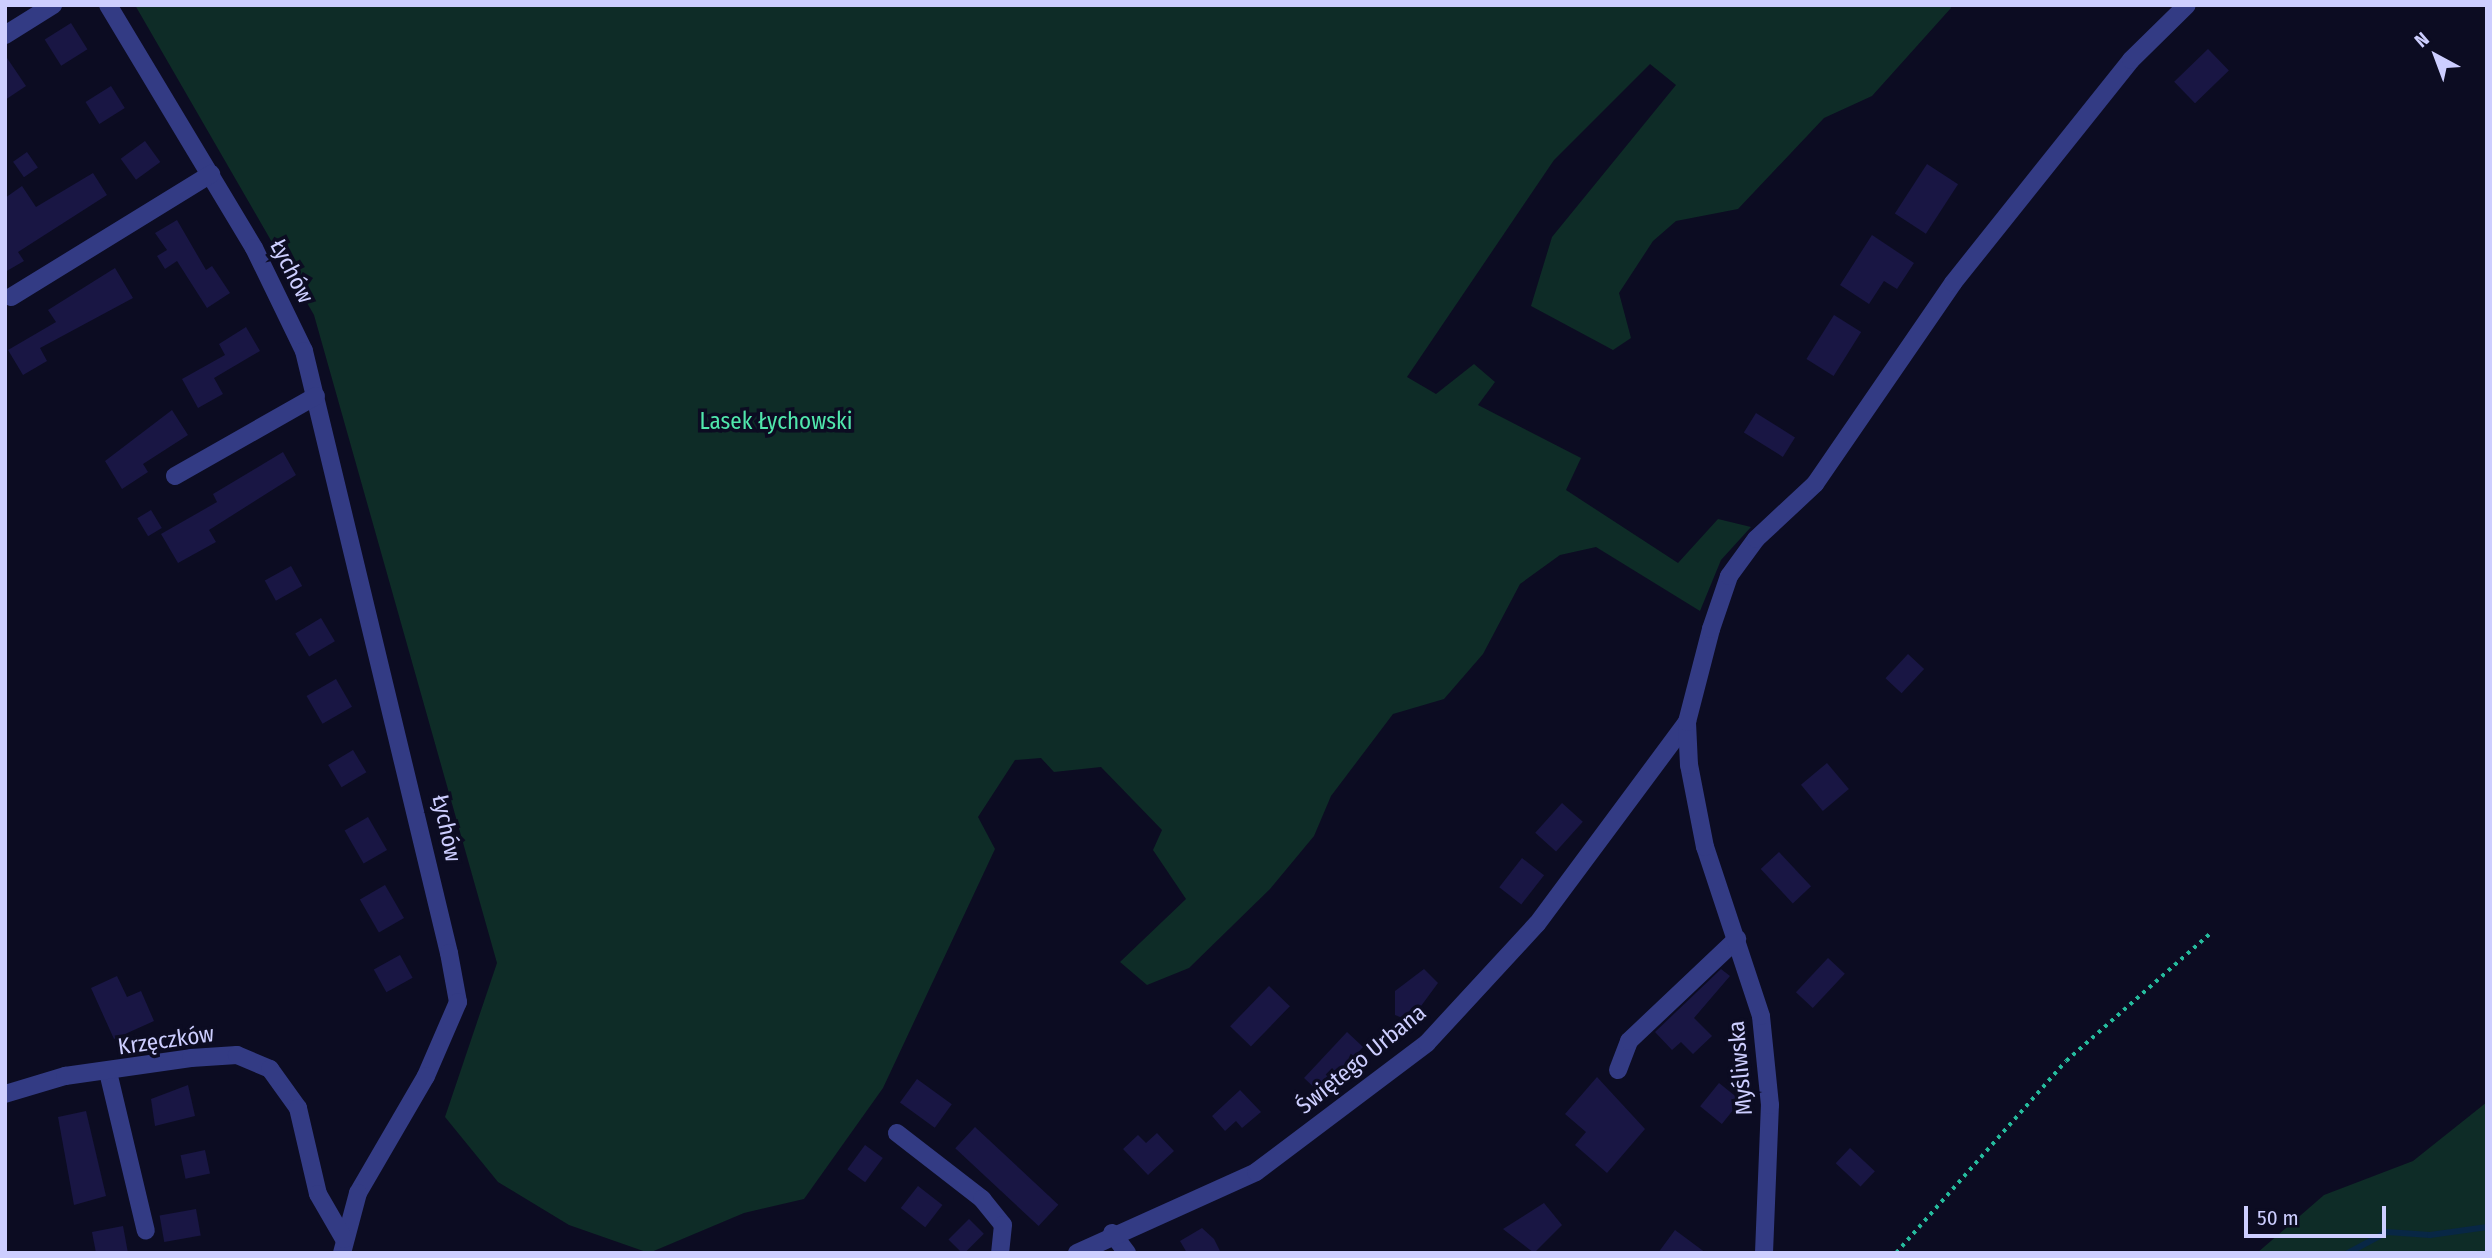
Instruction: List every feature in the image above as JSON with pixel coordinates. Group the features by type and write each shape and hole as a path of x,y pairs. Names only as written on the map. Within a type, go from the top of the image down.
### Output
{"street":[{"path":"5,35 54,5"},
{"name":"Łychów","path":"108,5 211,174 285,310 316,396 412,783 458,1002 426,1076 358,1193 343,1246"},
{"path":"1688,722 1729,576 1756,539 1815,484 1953,283 2131,60 2187,5"},
{"path":"11,297 211,174"},
{"path":"175,476 316,396"},
{"name":"Myśliwska","path":"1688,722 1691,776 1766,1052 1764,1253"},
{"name":"Świętego Urbana","path":"1077,1253 1112,1233 1256,1172 1427,1044 1537,924 1688,722"},
{"path":"1618,1070 1629,1041 1737,939"},
{"name":"Krzęczków","path":"5,1094 65,1076 237,1055 270,1069 298,1108 318,1194 343,1246"},
{"path":"108,1072 146,1231"},
{"path":"897,1133 982,1199 1003,1225 1000,1253"},
{"path":"1112,1233 1127,1253"}],"path":[{"path":"1896,1253 2066,1061 2212,932"}],"green space":[{"name":"Lasek Łychowski","path":"135,5 1950,5 1951,8 1872,96 1824,118 1738,209 1676,221 1653,241 1619,293 1631,338 1613,350 1531,306 1552,237 1676,85 1650,64 1554,160 1407,377 1436,394 1474,364 1495,382 1478,405 1581,458 1566,490 1678,563 1718,519 1751,527 1721,560 1700,611 1596,547 1560,555 1520,584 1483,654 1444,699 1393,714 1331,796 1314,836 1270,889 1189,968 1147,985 1120,962 1186,899 1153,850 1162,830 1101,767 1054,772 1041,758 1015,760 978,817 995,849 883,1088 804,1199 744,1213 649,1253 569,1225 498,1182 445,1117 497,963 314,315"},
{"path":"2487,1102 2487,1253 2257,1253 2324,1195 2413,1161"}],"building":[{"path":"71,23 87,49 61,66 45,39"},
{"path":"2208,49 2229,71 2195,103 2174,82"},
{"path":"5,55 26,86 5,100"},
{"path":"111,86 125,108 99,124 86,102"},
{"path":"145,141 160,162 136,180 121,159"},
{"path":"27,152 38,168 24,177 13,162"},
{"path":"1927,164 1958,184 1926,234 1895,213"},
{"path":"93,173 107,195 18,252 24,261 5,272 5,198 22,186 36,207"},
{"path":"177,220 206,270 212,266 230,293 207,308 177,261 165,269 157,256 167,250 155,233"},
{"path":"1872,235 1914,263 1897,289 1884,281 1869,304 1840,285"},
{"path":"115,268 133,298 40,348 47,361 23,375 8,350 56,322 48,310"},
{"path":"1834,315 1861,332 1834,376 1806,359"},
{"path":"246,327 260,351 214,378 223,394 198,408 182,379 225,355 219,344"},
{"path":"172,410 188,435 143,464 148,472 122,489 105,461"},
{"path":"1756,413 1795,437 1783,457 1744,433"},
{"path":"283,452 296,475 209,530 216,542 178,563 161,534 217,502 213,494"},
{"path":"151,510 162,528 148,536 137,518"},
{"path":"291,566 302,586 276,601 265,581"},
{"path":"321,618 335,641 309,657 295,633"},
{"path":"1908,654 1924,669 1902,693 1885,678"},
{"path":"336,679 352,707 323,724 307,696"},
{"path":"353,750 366,772 342,787 328,765"},
{"path":"1827,763 1849,789 1823,811 1801,785"},
{"path":"1562,803 1583,822 1556,851 1535,833"},
{"path":"368,817 387,850 364,863 345,830"},
{"path":"1779,852 1811,886 1793,903 1761,869"},
{"path":"1522,858 1544,875 1521,904 1499,887"},
{"path":"385,885 404,918 379,932 360,900"},
{"path":"400,955 413,978 386,992 374,970"},
{"path":"1828,958 1845,974 1813,1008 1796,992"},
{"path":"1424,969 1438,983 1410,1021 1395,1015 1395,991"},
{"path":"1721,969 1730,976 1694,1018 1712,1036 1693,1054 1681,1042 1672,1050 1655,1032"},
{"path":"117,976 127,997 141,991 154,1021 114,1039 91,988"},
{"path":"1269,986 1290,1006 1251,1046 1230,1026"},
{"path":"1347,1032 1363,1047 1320,1093 1304,1078"},
{"path":"1597,1077 1645,1129 1607,1173 1575,1145 1586,1132 1565,1114"},
{"path":"917,1079 952,1104 935,1128 900,1102"},
{"path":"1719,1083 1741,1101 1722,1124 1700,1106"},
{"path":"188,1085 195,1116 155,1126 151,1099"},
{"path":"1240,1090 1261,1112 1242,1128 1236,1121 1225,1131 1212,1116"},
{"path":"86,1111 106,1196 74,1205 58,1117"},
{"path":"975,1127 1058,1205 1039,1226 955,1148"},
{"path":"1157,1133 1174,1151 1148,1175 1123,1149 1138,1135 1146,1143"},
{"path":"865,1145 883,1158 865,1182 847,1169"},
{"path":"1850,1148 1875,1171 1861,1187 1836,1163"},
{"path":"205,1150 210,1173 186,1179 181,1155"},
{"path":"918,1186 942,1205 925,1227 901,1208"},
{"path":"1544,1203 1562,1225 1534,1253 1503,1229"},
{"path":"196,1209 201,1236 164,1242 160,1215"},
{"path":"969,1219 984,1234 965,1253 948,1240"},
{"path":"123,1226 128,1253 96,1253 92,1232"},
{"path":"1202,1228 1214,1239 1221,1253 1187,1253 1180,1241"},
{"path":"1675,1230 1706,1253 1658,1253"}],"waterway":[{"path":"2348,1253 2387,1232 2430,1235 2487,1227"}]}
